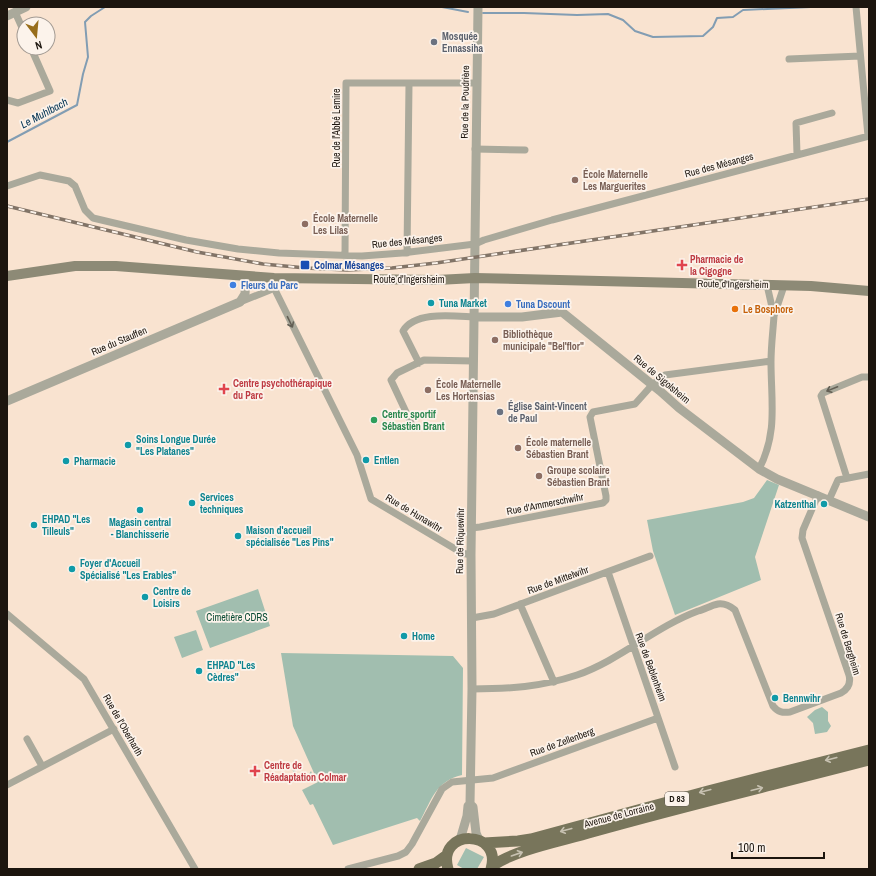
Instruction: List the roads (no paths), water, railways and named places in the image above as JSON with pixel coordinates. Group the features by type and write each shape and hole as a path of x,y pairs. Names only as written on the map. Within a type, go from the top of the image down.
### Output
{"main road":[{"name":"Route d'Ingersheim","path":"7,276 75,266 116,266 246,276 274,283 475,278 811,286 869,291"},
{"name":"Avenue de Lorraine","path":"482,842 518,841 531,839 708,791 869,750"},
{"name":"Avenue de Lorraine","path":"491,868 502,859 606,828 869,760"},
{"name":"Avenue de Lorraine","path":"460,840 473,838 482,842 488,847 492,856 491,868"},
{"path":"448,869 447,855 454,844 460,840"},
{"path":"419,869 436,862 447,855"}],"street":[{"path":"11,14 26,7"},
{"name":"Rue de la Poudrière","path":"475,278 475,149 478,7"},
{"path":"856,9 868,136"},
{"path":"7,100 18,103 50,91 35,56"},
{"path":"789,59 860,56"},
{"name":"Rue de l'Abbé Lemire","path":"345,256 346,83 476,83"},
{"path":"408,252 409,84"},
{"path":"797,154 796,123 832,113"},
{"name":"Rue des Mésanges","path":"7,186 37,175 60,179 74,183 87,213 97,219 186,240 238,249 278,253 345,256 408,252 475,244 552,220 868,136"},
{"name":"Rue de la Poudrière","path":"475,149 525,150"},
{"path":"240,302 245,294 246,276"},
{"name":"Rue de Riquewihr","path":"460,840 467,816 468,806 470,804 472,689 471,555 475,278"},
{"name":"Rue du Stauffen","path":"7,401 270,290 274,283"},
{"name":"Rue de Hunawihr","path":"274,283 289,320 357,455 371,499 462,553 471,555"},
{"path":"767,285 774,316"},
{"path":"759,469 766,456 772,427 771,361 774,316 784,286"},
{"name":"Rue de Sigolsheim","path":"474,318 522,317 562,312 679,408 759,469 777,479 869,517"},
{"path":"419,363 403,331 407,324 418,319 434,317 474,318"},
{"path":"413,426 391,380 397,373 424,360 473,361"},
{"path":"652,385 665,375 771,361"},
{"path":"847,478 821,396 823,393 862,377 869,377"},
{"name":"Rue d'Ammerschwihr","path":"472,528 603,503 606,500 606,496 590,417 594,412 635,404 652,385"},
{"path":"829,500 838,480 869,474"},
{"name":"Rue de Bergheim","path":"633,647 691,614 718,604 725,604 735,610 773,706 776,709 784,712 790,712 846,690 850,680 849,675 802,538 803,530 818,495"},
{"name":"Rue de Mittelwihr","path":"472,618 494,614 650,556"},
{"name":"Rue de Beblenheim","path":"608,572 675,767"},
{"path":"520,604 554,682"},
{"name":"Rue de l'Oberharth","path":"7,614 84,679 195,869"},
{"path":"472,689 522,688 554,682 578,674 633,647"},
{"name":"Rue de Zellenberg","path":"470,779 492,778 658,718"},
{"path":"7,785 114,729"},
{"path":"27,739 42,766"},
{"path":"348,869 398,856 406,852 412,844 442,789 452,782 470,779"},
{"name":"Rue de Riquewihr","path":"470,804 473,807 476,832 482,842"}],"waterway":[{"name":"Le Muhlbach","path":"7,142 77,105 88,57 85,22 105,7"},
{"name":"Le Muhlbach","path":"442,7 468,12"},
{"name":"Le Muhlbach","path":"483,13 577,15 608,14 623,20 635,31 653,37 703,36 713,27 717,18 733,17 743,10 811,7"}],"railway":[{"path":"7,206 197,252 263,264 347,270 392,268 436,263 869,199"}],"place":[{"name":"Mosquée Ennassiha","path":"434,42"},
{"name":"École Maternelle Les Marguerites","path":"575,180"},
{"name":"École Maternelle Les Lilas","path":"305,224"},
{"name":"Colmar Mésanges","path":"305,265"},
{"name":"Pharmacie de la Cigogne","path":"682,265"},
{"name":"Fleurs du Parc","path":"233,285"},
{"name":"Tuna Market","path":"431,303"},
{"name":"Tuna Dscount","path":"508,304"},
{"name":"Le Bosphore","path":"735,309"},
{"name":"Bibliothèque municipale \"Bel'flor\"","path":"495,340"},
{"name":"Centre psychothérapique du Parc","path":"224,389"},
{"name":"École Maternelle Les Hortensias","path":"428,390"},
{"name":"Église Saint-Vincent de Paul","path":"500,412"},
{"name":"Centre sportif Sébastien Brant","path":"374,420"},
{"name":"Soins Longue Durée \"Les Platanes\"","path":"128,445"},
{"name":"École maternelle Sébastien Brant","path":"518,448"},
{"name":"Entlen","path":"366,460"},
{"name":"Pharmacie","path":"66,461"},
{"name":"Groupe scolaire Sébastien Brant","path":"539,476"},
{"name":"Services techniques","path":"192,503"},
{"name":"Katzenthal","path":"824,504"},
{"name":"Magasin central - Blanchisserie","path":"140,510"},
{"name":"EHPAD \"Les Tilleuls\"","path":"34,525"},
{"name":"Maison d'accueil spécialisée \"Les Pins\"","path":"238,536"},
{"name":"Foyer d'Accueil Spécialisé \"Les Erables\"","path":"72,569"},
{"name":"Centre de Loisirs","path":"145,597"},
{"name":"Home","path":"404,636"},
{"name":"EHPAD \"Les Cèdres\"","path":"199,671"},
{"name":"Bennwihr","path":"775,698"},
{"name":"Centre de Réadaptation Colmar","path":"255,771"}],"park label":[{"name":"Cimetière CDRS","path":"237,617"}]}
